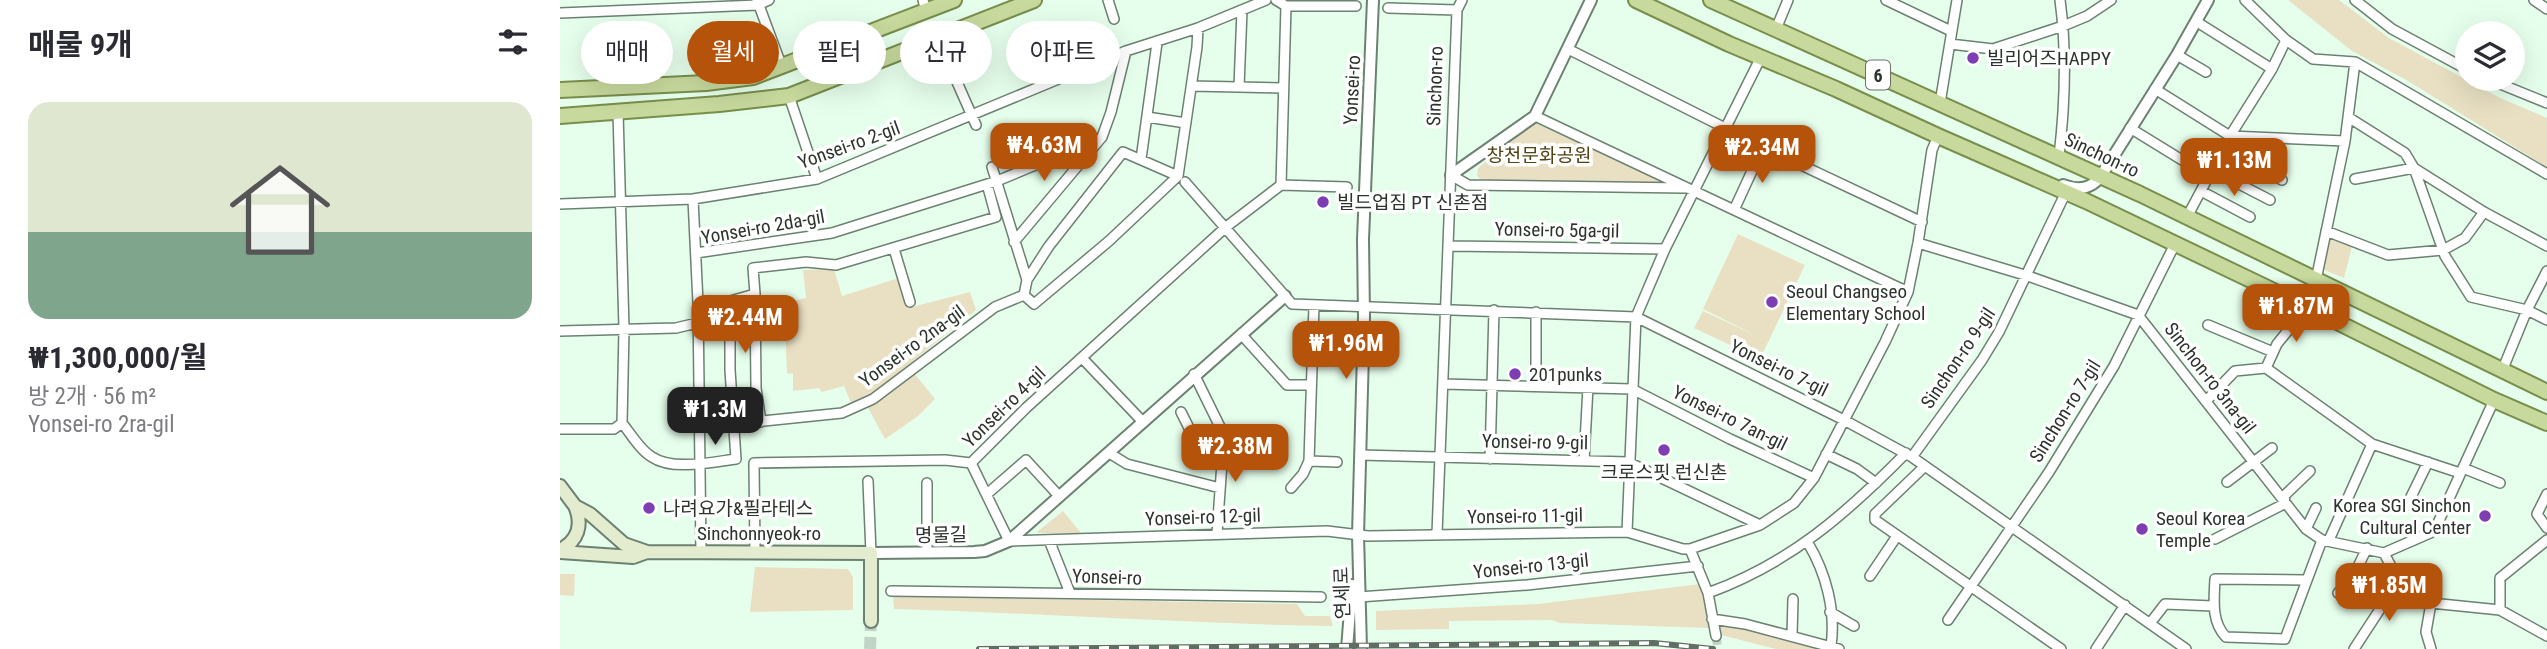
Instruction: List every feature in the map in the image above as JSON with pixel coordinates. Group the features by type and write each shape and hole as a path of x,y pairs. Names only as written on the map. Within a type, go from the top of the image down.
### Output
{"main road":[{"path":"560,90 706,83 753,77 925,5 954,0"},
{"path":"979,21 1034,0"},
{"name":"6","path":"1636,0 2066,192 2494,400 2547,423"},
{"name":"Sinchon-ro","path":"1711,0 2059,156 2547,392"},
{"path":"560,116 789,96 900,52"},
{"name":"Sinchonnyeok-ro","path":"560,486 575,506 590,514 624,544 647,552"},
{"path":"560,504 575,506 578,513 578,534 560,551"},
{"name":"Sinchonnyeok-ro","path":"560,551 633,556 647,552 871,553"},
{"path":"871,553 871,621"}],"street":[{"path":"560,13 769,0"},
{"path":"1108,0 1114,19"},
{"name":"Yonsei-ro 2-gil","path":"560,204 693,199 817,179 974,121 1126,51 1157,43 1266,0"},
{"path":"1276,0 1286,6 1356,6"},
{"name":"Yonsei-ro","path":"1347,649 1353,551 1358,535 1364,222 1373,0"},
{"name":"Sinchon-ro","path":"1451,175 1457,10 1462,0"},
{"path":"1451,175 1535,116 1591,0"},
{"path":"1776,29 1788,0"},
{"path":"1886,0 1951,31"},
{"path":"1940,103 1957,0"},
{"path":"2059,156 2064,113 2060,0"},
{"path":"1950,44 1993,48 2063,26 2087,16 2111,0"},
{"path":"2029,176 2037,174 2077,189 2091,186 2101,176 2208,0"},
{"path":"2245,0 2286,40 2313,59 2355,62 2547,174"},
{"path":"2355,0 2392,29 2455,62"},
{"path":"2534,0 2547,9"},
{"path":"757,2 782,67"},
{"path":"1286,6 1281,184 1347,187"},
{"path":"1388,8 1457,10"},
{"path":"1239,87 1242,10"},
{"path":"2197,22 2272,69"},
{"path":"1198,28 1181,179 1034,304 1024,295 1027,280 1049,246 1123,152 1181,179 1292,304 1363,307"},
{"path":"2187,217 2286,40"},
{"path":"1142,159 1157,43"},
{"path":"1568,49 1763,148 1922,222"},
{"path":"1014,242 1102,137 1126,51"},
{"path":"2177,55 2206,72"},
{"path":"1627,531 1636,317 1691,190 1727,129 1760,57"},
{"path":"2316,280 2344,141 2355,62"},
{"path":"958,84 974,121"},
{"path":"1192,86 1283,88"},
{"path":"2155,89 2230,136 2344,141"},
{"path":"2518,91 2547,103"},
{"path":"789,96 817,179"},
{"path":"618,112 624,329 622,423 649,456 659,461 699,464 736,459 730,370 730,301 755,294"},
{"path":"1535,116 1908,292"},
{"path":"1147,117 1186,123"},
{"path":"2348,117 2405,153 2414,168 2444,253 2471,297 2527,310 2547,320"},
{"path":"2130,128 2182,159"},
{"path":"1716,636 1708,593 1690,549 1760,525 1794,503 1814,478 1908,292 1922,222 1932,149 1938,136"},
{"name":"Yonsei-ro 2da-gil","path":"701,552 696,253 832,233 997,181 1096,143"},
{"path":"1734,210 1763,148"},
{"path":"2224,148 2282,180"},
{"path":"992,167 1027,280"},
{"path":"2355,179 2414,168 2484,212 2547,246"},
{"path":"2212,170 2270,200"},
{"path":"1451,175 1468,185 1691,190"},
{"path":"1437,534 1451,175"},
{"path":"761,422 756,388 753,268 806,262 836,265 996,217 987,184"},
{"name":"Yonsei-ro 4-gil","path":"755,552 754,463 934,460 971,463 1026,408 1226,227 1281,184"},
{"path":"2201,191 2250,217"},
{"name":"Sinchon-ro 9-gil","path":"1708,593 1772,565 1808,543 1909,455 1982,360 2028,276 2066,192"},
{"path":"693,199 696,253"},
{"path":"2326,231 2388,255 2444,253 2465,238 2484,212"},
{"path":"1918,243 2028,276 2138,315"},
{"name":"Sinchon-ro 7-gil","path":"1948,620 2114,366 2175,244"},
{"name":"Yonsei-ro 5ga-gil","path":"1449,246 1665,249"},
{"path":"894,248 909,302"},
{"path":"2502,371 2527,310 2547,271"},
{"name":"Yonsei-ro 2na-gil","path":"734,424 842,413 873,399 995,307 1024,295"},
{"path":"971,463 1009,541 1285,296"},
{"path":"1291,488 1303,474 1309,461 1314,305"},
{"name":"Yonsei-ro 7-gil","path":"1363,307 1636,317 1909,455"},
{"path":"2266,368 2273,352 2306,307"},
{"path":"1490,458 1494,310"},
{"path":"1536,312 1536,386"},
{"name":"Sinchon-ro 3na-gil","path":"2138,315 2306,529 2326,540 2384,553"},
{"path":"560,331 676,328 697,323"},
{"path":"2208,325 2273,352"},
{"path":"1241,334 1287,385 1311,385"},
{"path":"1082,358 1143,422"},
{"path":"2206,401 2235,371 2266,368 2372,444 2500,483"},
{"path":"1194,374 1224,435 1217,533"},
{"name":"Yonsei-ro 7an-gil","path":"1444,384 1632,389 1814,478"},
{"path":"1584,461 1588,387"},
{"path":"2494,400 2437,525 2430,533 2384,553 2411,595 2431,603 2500,610 2547,636"},
{"path":"1181,412 1194,438 1206,441 1224,435"},
{"path":"560,429 614,429 622,423"},
{"path":"2306,580 2214,579 2213,606 2219,630 2226,637 2285,639 2306,580 2372,444"},
{"name":"Sinchon-ro 3na-gil","path":"2227,482 2272,448"},
{"path":"1108,453 1127,464 1220,488"},
{"path":"1826,454 1857,469 1877,483"},
{"name":"Yonsei-ro 9-gil","path":"1360,455 1628,462 1760,525"},
{"path":"1909,455 2186,649"},
{"path":"987,494 1026,460 1059,496"},
{"path":"1309,461 1337,462"},
{"path":"2407,505 2428,462"},
{"path":"1925,466 1874,516 1875,520 2061,649"},
{"path":"2215,539 2284,504 2284,495 2310,471"},
{"path":"869,481 871,553"},
{"path":"927,483 927,552"},
{"path":"2547,494 2537,514 2547,528"},
{"path":"2306,529 2316,508"},
{"name":"Yonsei-ro 12-gil","path":"1009,541 1327,531 1358,535"},
{"name":"Yonsei-ro 11-gil","path":"1358,535 1627,531 1690,549"},
{"name":"연세로","path":"1358,535 1363,597 1361,649"},
{"path":"1870,576 1897,536"},
{"path":"1049,540 1070,593"},
{"path":"2500,610 2500,578 2547,540"},
{"name":"명물길","path":"871,553 974,552 985,551 1009,541"},
{"path":"1712,619 1745,624 1835,647 1822,570 1808,543"},
{"path":"2338,593 2351,581 2367,548"},
{"name":"Yonsei-ro 13-gil","path":"1363,597 1527,585 1698,566"},
{"path":"2354,649 2399,580"},
{"name":"Yonsei-ro","path":"891,591 1321,597"},
{"path":"1792,635 1793,599"},
{"path":"2431,603 2426,632 2431,649"},
{"path":"2096,649 2125,604"},
{"path":"2151,622 2165,604 2213,606"},
{"path":"1830,612 1854,626"}],"green space":[{"path":"2288,0 2339,0 2389,38 2455,74 2455,91 2487,91 2547,118 2547,167 2408,81 2352,51"},
{"name":"창천문화공원","path":"1534,123 1672,184 1483,181 1477,176 1478,168"},
{"path":"1738,234 1805,265 1760,359 1694,328 1703,311 1759,337 1703,309"},
{"path":"2328,239 2352,246 2344,278 2322,269"},
{"path":"834,269 842,296 899,278 908,308 970,292 976,310 871,395 851,403 844,386 822,392 819,388 793,391 793,374 787,373 784,303 806,298 803,270"},
{"path":"914,373 935,399 918,416 885,439 867,406"},
{"path":"1063,511 1081,533 1037,532"},
{"path":"755,567 848,569 853,577 853,610 750,612"},
{"path":"560,574 575,574 574,596 560,595"},
{"path":"1700,584 1709,628 1560,623 1552,620 1449,621 1449,629 1376,630 1376,611 1538,604"},
{"path":"893,596 1297,604 1305,616 1330,616 1333,626 894,609"},
{"path":"1719,622 1827,649 1776,649 1721,635"}],"tunnel":[{"path":"870,649 871,621"},
{"path":"1716,636 1718,649"}],"railway":[{"path":"979,649 1654,643 1713,649"}],"place":[{"name":"빌리어즈HAPPY","path":"1973,58"},
{"name":"빌드업짐 PT 신촌점","path":"1323,202"},
{"name":"Seoul Changseo Elementary School","path":"1772,302"},
{"name":"201punks","path":"1515,374"},
{"name":"크로스핏 런신촌","path":"1664,450"},
{"name":"나려요가&필라테스","path":"649,508"},
{"name":"Korea SGI Sinchon Cultural Center","path":"2485,516"},
{"name":"Seoul Korea Temple","path":"2142,529"}]}
